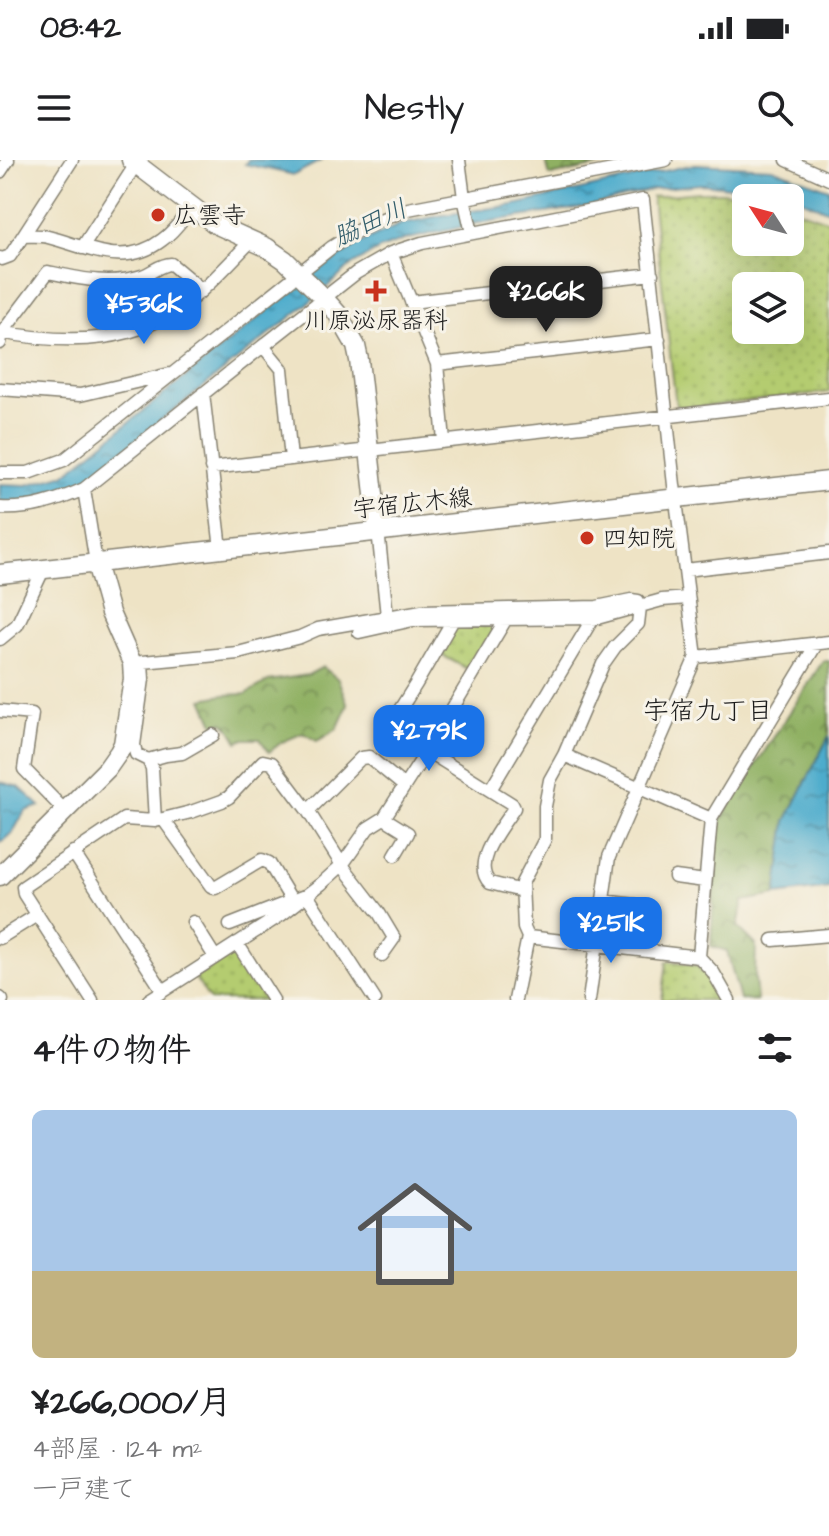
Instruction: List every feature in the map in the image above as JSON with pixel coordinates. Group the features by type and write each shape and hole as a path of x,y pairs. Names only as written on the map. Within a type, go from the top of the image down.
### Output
{"street":[{"path":"0,172 8,160"},
{"path":"0,258 10,256 72,160"},
{"path":"459,160 472,230"},
{"path":"0,473 28,473 64,460 341,240 367,225 408,209 465,201 666,160"},
{"path":"787,160 829,179"},
{"path":"82,248 133,162 191,208 227,231 275,253 337,313 356,346 361,376 387,616"},
{"path":"0,508 22,508 55,501 84,489 322,296 391,253 472,230 643,200 696,657 609,857 589,1000"},
{"path":"23,236 46,236 115,255 131,253 165,239 191,208"},
{"path":"1,336 97,339 122,335 151,324 202,290 252,240"},
{"path":"391,253 437,364 444,441"},
{"path":"1,336 48,272 110,282 146,275 167,263 202,290"},
{"path":"411,302 652,274"},
{"path":"437,364 659,339"},
{"path":"263,346 282,369 291,459"},
{"path":"0,389 80,395 173,373"},
{"path":"203,393 221,549"},
{"path":"211,468 829,398"},
{"name":"宇宿広木線","path":"0,574 829,481"},
{"path":"84,489 96,563 110,613 143,679 134,745 136,754 148,760 152,768 159,820 211,886 215,888 262,860 269,863 292,901"},
{"path":"685,570 829,553"},
{"path":"0,639 17,625 43,570"},
{"path":"359,632 413,620 593,618 662,600 688,598"},
{"path":"137,662 238,653 300,637 318,629 422,611 597,607 638,601 638,624 603,664 548,788 545,839 522,883 524,928 528,937 515,1000"},
{"path":"490,790 593,618"},
{"path":"149,1000 281,915 342,865 368,828 384,818 506,619"},
{"path":"453,620 389,727 512,804 514,808 484,856 482,872 490,883 522,891"},
{"path":"696,657 823,642"},
{"path":"699,957 711,819 823,642"},
{"path":"0,876 107,769 119,752 137,662"},
{"path":"0,711 32,714 24,769 65,811"},
{"path":"148,760 182,753 213,735"},
{"path":"564,755 711,819"},
{"path":"308,811 361,758 369,757 404,786"},
{"path":"92,1000 24,894 23,887 124,819 159,820 222,801 263,761 272,763 379,913 394,938 382,955"},
{"path":"384,818 408,833 395,855"},
{"path":"73,852 163,991"},
{"path":"675,877 705,881"},
{"path":"230,925 307,895"},
{"path":"307,895 375,1000"},
{"path":"602,901 636,905"},
{"path":"0,938 37,915"},
{"path":"193,922 215,957"},
{"path":"773,940 829,935"},
{"path":"528,937 699,957 713,972 729,1000"},
{"path":"237,943 273,1000"}],"green space":[{"path":"545,160 628,160 550,176"},
{"path":"698,192 732,194 732,256 804,256 804,212 829,221 829,392 681,409 676,405 652,197"},
{"path":"459,625 496,627 469,670 440,654 453,628"},
{"path":"823,661 829,661 829,736 786,821 776,895 743,901 738,927 756,945 757,1000 740,1000 727,951 711,946 717,825"},
{"path":"323,667 338,679 348,705 337,729 317,741 303,733 269,752 260,739 238,742 223,722 215,726 203,699 246,694 268,681 308,675"},
{"path":"231,955 236,955 266,1000 210,1000 195,978"},
{"path":"667,961 702,969 712,980 722,1000 662,1000"}],"water":[{"path":"248,160 322,160 294,175 245,164"},
{"path":"695,164 772,168 829,189 829,211 804,200 804,184 732,184 732,187 701,184 654,189 591,206 479,223 404,240 380,249 352,265 94,474 52,499 23,504 0,502 0,484 27,485 65,474 313,274 365,241 401,224 514,205"},
{"path":"829,736 829,888 776,895 786,821"},
{"path":"0,782 19,787 40,806 25,811 13,832 0,843"}],"place":[{"name":"広雲寺","path":"158,215"},
{"name":"川原泌尿器科","path":"376,291"},
{"name":"四知院","path":"587,538"}],"district":[{"name":"宇宿九丁目","path":"708,710"}],"water label":[{"name":"脇田川","path":"370,222"}]}
